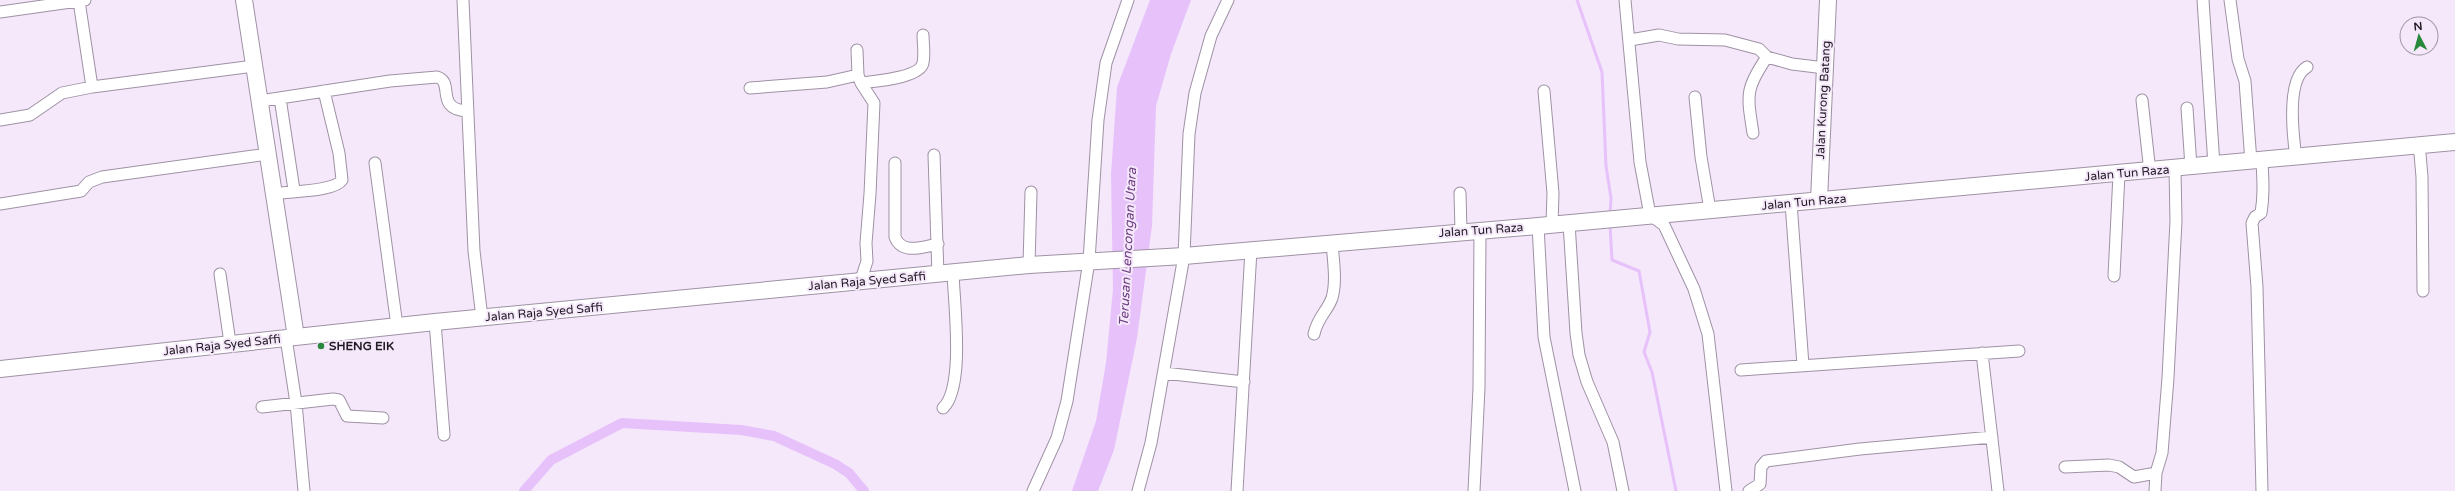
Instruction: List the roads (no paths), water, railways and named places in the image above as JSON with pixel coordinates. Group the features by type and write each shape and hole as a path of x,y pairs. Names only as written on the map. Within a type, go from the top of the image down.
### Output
{"main road":[{"path":"244,0 274,194 291,338"},
{"name":"Jalan Kurong Batang","path":"1819,200 1828,0"},
{"name":"Jalan Tun Raza","path":"1091,261 1184,256 1332,242 1480,231 2150,172 2455,142"},
{"name":"Jalan Raja Syed Saffi","path":"0,369 434,322 1029,265 1091,261"}],"street":[{"path":"0,12 82,0 92,87"},
{"path":"463,0 474,251 482,318"},
{"path":"1034,491 1057,438 1067,401 1091,261 1098,120 1106,63 1128,0"},
{"path":"1138,491 1151,443 1184,256 1189,134 1195,93 1210,36 1228,0"},
{"path":"1625,0 1630,40 1640,162 1650,215 1664,225 1694,289 1708,334 1726,491"},
{"path":"2203,0 2214,165"},
{"path":"2230,0 2238,59 2245,81 2256,162 2264,190 2261,213 2255,217 2252,223 2257,287 2262,491"},
{"path":"750,88 905,76 919,71 923,63 923,35"},
{"path":"1630,40 1659,35 1678,39 1725,40 1759,49 1767,57 1792,64 1825,68"},
{"path":"857,50 860,79 874,103 866,243 867,261 860,282"},
{"path":"1753,133 1748,94 1752,80 1767,57"},
{"path":"0,120 30,115 62,93 92,87 254,66"},
{"path":"2296,158 2294,94 2296,78 2300,71 2307,68"},
{"path":"260,101 324,91 437,77 444,83 450,106 456,110 467,111"},
{"path":"1544,90 1553,193 1545,225 1544,337 1575,491"},
{"path":"274,194 294,190 335,186 342,180 339,153 324,91"},
{"path":"1695,97 1701,157 1710,210"},
{"path":"280,98 294,190"},
{"path":"2142,100 2150,172"},
{"path":"2155,491 2156,473 2162,453 2168,378 2176,221 2183,168 2187,108"},
{"path":"2417,146 2420,154 2422,177 2423,291"},
{"path":"0,204 81,191 89,182 102,177 268,154"},
{"path":"934,155 938,244 945,274 956,370 953,395 943,408"},
{"path":"375,163 397,326"},
{"path":"895,163 895,237 898,245 903,248 938,244"},
{"path":"2114,276 2119,174"},
{"path":"1029,265 1031,192"},
{"path":"1460,193 1461,232"},
{"path":"1791,203 1803,365"},
{"path":"1569,223 1576,333 1579,355 1587,382 1613,442 1623,491"},
{"path":"1474,491 1479,388 1480,231"},
{"path":"1314,334 1316,322 1332,298 1335,279 1332,242"},
{"path":"1237,491 1251,250"},
{"path":"220,274 230,343"},
{"path":"434,322 444,435"},
{"path":"291,338 304,491"},
{"path":"1741,370 2019,351"},
{"path":"1982,353 1998,491"},
{"path":"1164,373 1244,382"},
{"path":"262,407 339,400 347,416 383,418"},
{"path":"1749,491 1760,484 1761,467 1766,461 1860,448 1992,437"},
{"path":"2065,467 2109,465 2119,468 2134,477 2156,473"}],"water":[{"name":"Terusan Lencongan Utara","path":"1150,0 1191,0 1171,54 1156,106 1152,226 1137,338 1114,450 1098,491 1072,491 1096,421 1106,363 1113,289 1111,174 1117,87"}],"waterway":[{"path":"1577,0 1602,72 1606,166 1611,198 1610,215"},
{"path":"1610,225 1612,260 1639,271 1650,332 1644,352 1652,372 1676,491"},
{"path":"524,491 551,460 622,423 741,430 774,436 835,464 849,473 864,491"}],"place":[{"name":"SHENG EIK","path":"321,346"}]}
